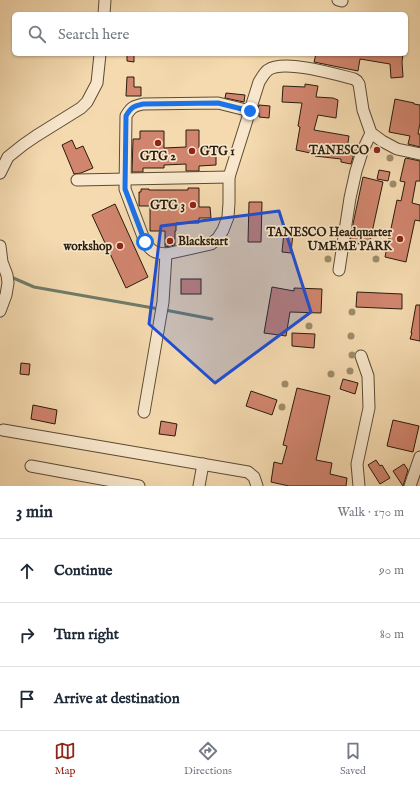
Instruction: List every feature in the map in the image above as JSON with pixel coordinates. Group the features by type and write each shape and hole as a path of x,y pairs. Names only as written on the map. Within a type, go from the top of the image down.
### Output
{"street":[{"path":"104,12 105,0"},
{"path":"0,173 8,158 23,145 81,108 87,102 97,83 100,56"},
{"path":"250,111 218,103 143,104 134,106 129,110 126,116 125,189 145,242 150,250 166,254 211,244 218,238 228,217 229,177 250,111 259,82 267,71 276,66 315,69 357,80 363,110 371,133 397,149 420,154"},
{"path":"339,270 350,198 356,171 362,152 371,133"},
{"path":"77,180 229,177"},
{"path":"0,246 1,262 7,275 8,283 6,295 0,310"},
{"path":"144,412 163,302 166,254"},
{"path":"359,486 357,464 369,408 368,376 361,356"},
{"path":"2,430 248,472 254,477 257,486"},
{"path":"410,486 420,457"},
{"path":"199,486 203,464"},
{"path":"31,466 139,486"}],"highlighted area":[{"path":"279,211 311,312 215,383 149,324 161,226"}],"building":[{"path":"127,56 134,56 134,62 127,61"},
{"path":"316,56 403,56 403,77 391,78 390,64 360,59 358,71 314,62"},
{"path":"127,77 134,77 134,87 141,87 141,96 126,96"},
{"path":"305,84 318,86 316,97 333,98 338,100 336,118 318,115 314,130 349,136 347,149 355,150 351,164 341,162 341,159 315,156 315,154 296,150 302,103 282,102 283,86 305,87"},
{"path":"226,93 245,95 244,102 225,98"},
{"path":"395,99 420,105 420,123 418,134 420,134 420,147 408,144 410,136 389,132"},
{"path":"259,105 270,106 269,118 259,117 259,113 257,113"},
{"path":"186,130 199,130 199,148 216,148 216,165 199,166 199,171 186,171 186,164 164,165 164,168 143,168 143,172 132,172 133,139 140,139 140,131 164,131 164,148 186,147"},
{"path":"72,140 76,149 83,146 93,168 74,174 62,145"},
{"name":"TANESCO Headquarter UMEME PARK","path":"406,158 420,161 420,181 416,181 412,203 420,205 420,221 415,220 406,262 385,257 397,200 401,201 405,182 400,181"},
{"path":"379,170 390,172 388,181 377,179"},
{"path":"363,177 383,182 369,246 350,242"},
{"path":"188,188 199,188 199,207 210,207 211,218 199,218 199,223 176,223 175,245 165,247 165,231 150,231 150,206 139,206 139,192 141,192 141,189 188,190"},
{"path":"249,202 262,202 261,242 248,242"},
{"name":"workshop","path":"115,204 148,277 126,288 92,215"},
{"path":"284,232 293,233 291,253 282,252"},
{"path":"181,279 201,279 201,294 181,294"},
{"path":"272,287 294,291 294,288 322,289 321,313 290,312 286,336 264,333"},
{"path":"357,292 402,294 402,309 356,307"},
{"path":"416,305 420,305 420,341 410,339"},
{"path":"292,333 315,334 314,348 292,346"},
{"path":"21,363 30,364 29,375 20,374"},
{"path":"343,379 358,383 355,394 340,389"},
{"path":"297,388 330,396 316,460 332,463 330,474 347,478 346,486 289,486 271,482 274,462 282,464 287,446 283,445"},
{"path":"251,391 277,400 272,415 246,406"},
{"path":"33,405 57,410 55,424 31,419"},
{"path":"393,420 419,426 413,452 387,446"},
{"path":"161,421 177,424 175,436 159,434"},
{"path":"376,460 380,466 382,465 390,478 380,484 368,465"},
{"path":"404,464 408,470 403,486 393,471"}],"waterway":[{"path":"11,277 34,287 159,309"},
{"path":"165,310 212,319"}],"place":[{"name":"GTG 2","path":"158,143"},
{"name":"TANESCO","path":"377,150"},
{"name":"GTG 1","path":"192,151"},
{"name":"GTG 3","path":"193,205"},
{"name":"TANESCO Headquarter UMEME PARK","path":"400,239"},
{"name":"Blackstart","path":"170,241"},
{"name":"workshop","path":"120,246"}],"route":[{"path":"145,242 125,189 126,116 129,110 134,106 143,104 218,103 250,111"}]}
